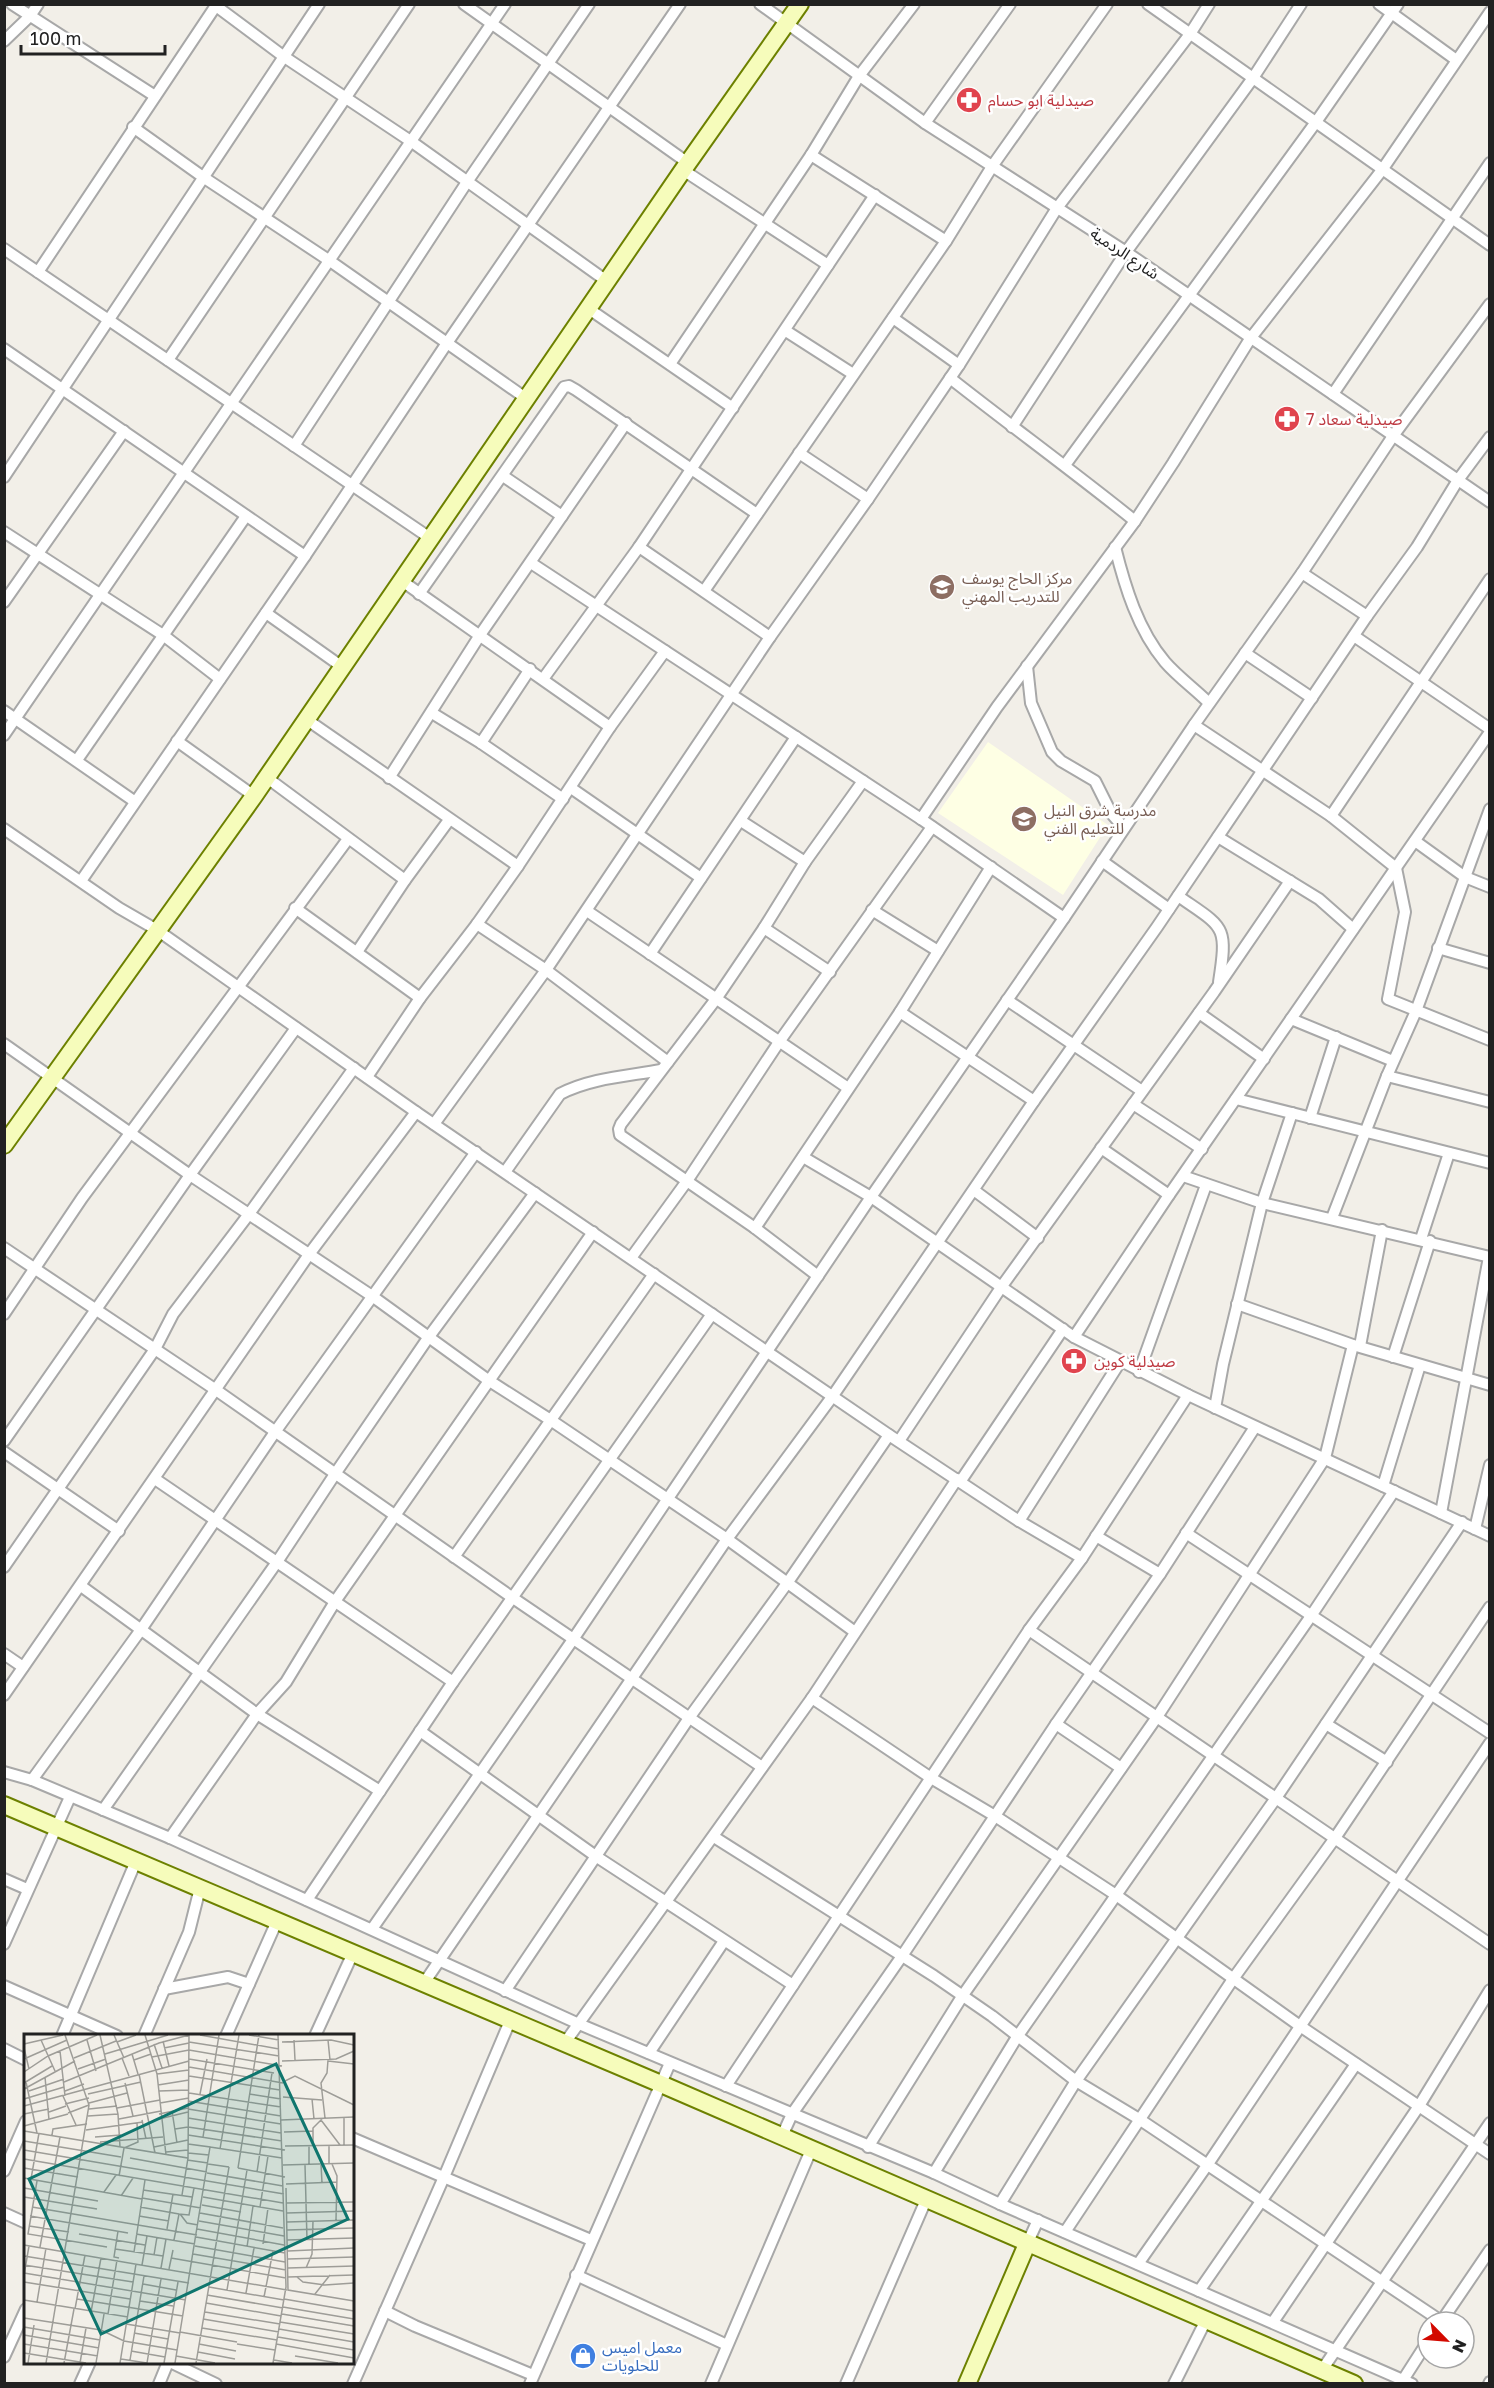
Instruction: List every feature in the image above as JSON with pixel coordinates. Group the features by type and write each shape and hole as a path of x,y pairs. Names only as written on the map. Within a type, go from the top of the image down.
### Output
{"street":[{"path":"12,4 155,96"},
{"path":"4,41 30,16 38,4"},
{"path":"4,477 320,4"},
{"path":"168,360 266,219 409,4"},
{"path":"464,4 610,108 764,225 828,265"},
{"path":"4,735 103,594 182,473 505,4"},
{"path":"294,446 467,182 589,4"},
{"path":"81,881 353,486 447,343 680,4"},
{"name":"شارع الردمية","path":"760,4 925,123 1126,252 1490,502"},
{"path":"4,1145 254,796 341,666 800,4"},
{"path":"670,364 811,155 859,76 914,4"},
{"path":"925,123 1010,4"},
{"path":"704,591 946,241 993,165 1107,4"},
{"path":"1148,4 1490,245"},
{"path":"434,1124 587,911 635,834 868,499 959,365 1057,208 1190,33 1209,4"},
{"path":"1012,427 1126,252 1253,78 1301,4"},
{"path":"1380,4 1395,9 1455,59"},
{"path":"38,272 216,5 284,56 412,142 608,282"},
{"path":"1065,465 1316,122 1395,9"},
{"path":"921,819 1027,666 1135,520 1250,339 1382,170 1455,59 1489,14"},
{"path":"133,127 203,177 330,261 526,399"},
{"path":"811,155 946,241"},
{"path":"1333,394 1490,163"},
{"path":"543,679 639,547 875,195"},
{"path":"4,249 430,538"},
{"path":"372,1929 574,1638 1194,724 1302,573 1393,436 1490,304"},
{"path":"589,309 734,408"},
{"path":"893,318 959,365"},
{"path":"786,330 853,374"},
{"path":"4,349 64,388 182,473 305,556"},
{"path":"950,378 1135,520"},
{"path":"419,594 564,387 569,386 576,390 757,514"},
{"path":"389,778 480,635 626,423"},
{"path":"4,602 124,431"},
{"path":"424,1983 537,1814 727,1539 832,1397 975,1191 1034,1101 1178,896 1416,547 1458,480 1490,437"},
{"path":"799,453 868,499"},
{"path":"503,476 562,516"},
{"path":"77,760 246,516"},
{"path":"4,532 103,594 220,679"},
{"path":"639,547 770,637"},
{"path":"1115,547 1125,586 1147,634 1168,664 1209,704"},
{"path":"531,563 921,819 1064,918"},
{"path":"1302,573 1367,616"},
{"path":"1332,816 1490,579"},
{"path":"402,580 610,727"},
{"path":"266,613 341,666"},
{"path":"1074,1337 1490,730 1354,636"},
{"path":"367,1077 420,998 518,866 610,727 665,651"},
{"path":"1245,653 1312,698"},
{"path":"1027,666 1031,703 1052,752 1061,761 1095,781 1111,813 1124,828"},
{"path":"481,743 530,669"},
{"path":"4,711 134,801"},
{"path":"432,713 481,743 563,799"},
{"path":"306,719 518,866"},
{"path":"1194,724 1332,816 1396,868 1405,912 1388,997 1391,1001 1490,1040"},
{"path":"650,954 796,737"},
{"path":"177,741 254,796"},
{"path":"266,777 405,880"},
{"path":"818,1276 755,1228 620,1135 619,1129 716,999 805,862 863,781"},
{"path":"571,788 701,878"},
{"path":"1332,1218 1393,1061 1416,1011 1490,809"},
{"path":"357,952 405,880 450,820"},
{"path":"741,821 805,862"},
{"path":"631,1258 687,1181 780,1042 932,827"},
{"path":"4,829 157,930 236,988 832,1397 1019,1521 1083,1558"},
{"path":"1218,837 1319,899 1353,929"},
{"path":"4,1314 82,1198 348,838"},
{"path":"1415,841 1465,877 1490,887"},
{"path":"1102,861 1169,909"},
{"path":"755,1228 900,1012 991,867"},
{"path":"505,1991 689,1719 1218,988 1290,881"},
{"path":"1178,896 1215,923 1221,933 1224,947 1218,988"},
{"path":"295,908 420,998"},
{"path":"873,910 938,951"},
{"path":"587,911 848,1088"},
{"path":"477,924 546,970 665,1066"},
{"path":"764,928 830,972"},
{"path":"1438,948 1490,963"},
{"path":"1006,1000 1075,1044 1142,1091"},
{"path":"900,1012 1034,1101"},
{"path":"1199,1013 1264,1059"},
{"path":"1291,1019 1393,1061"},
{"path":"4,1441 296,1028"},
{"path":"1310,1118 1336,1037"},
{"path":"4,1044 190,1175 372,1296 488,1380 727,1539 855,1632"},
{"path":"505,1172 560,1094 587,1083 665,1066"},
{"path":"4,1567 155,1349 173,1314 249,1214 354,1068"},
{"path":"1387,1076 1490,1102"},
{"path":"1236,1099 1490,1163"},
{"path":"1133,1104 1202,1149"},
{"path":"4,1695 310,1253 416,1112"},
{"path":"1215,1408 1262,1203 1292,1113"},
{"path":"1101,1148 1169,1196"},
{"path":"32,1780 140,1631 275,1432 476,1152"},
{"path":"1393,1357 1449,1153"},
{"path":"803,1157 871,1197 1074,1337 1139,1372 1490,1536"},
{"path":"1183,1176 1262,1203 1426,1240 1489,1257 1441,1513"},
{"path":"1139,1372 1206,1185"},
{"path":"975,1191 1038,1238"},
{"path":"103,1810 200,1674 428,1338 535,1192"},
{"path":"868,2147 963,1995 1157,1717 1325,1458 1356,1345 1382,1230"},
{"path":"170,1838 257,1714 286,1682 336,1600 593,1232"},
{"path":"4,1248 216,1390 513,1598 762,1767"},
{"path":"454,1557 549,1419 654,1274"},
{"path":"1237,1304 1393,1357 1490,1385"},
{"path":"307,1900 453,1682 712,1314"},
{"path":"564,2044 812,1698 1063,1329"},
{"path":"1019,1521 1120,1362"},
{"path":"934,2173 1017,2037 1311,1616 1388,1489 1420,1365"},
{"path":"726,2086 1029,1630 1083,1558 1188,1395"},
{"path":"782,2136 792,2114 902,1956 1056,1724 1160,1574 1255,1427"},
{"path":"4,1452 119,1531"},
{"path":"1475,1529 1490,1465"},
{"path":"155,1479 336,1600 453,1682"},
{"path":"1000,2204 1076,2081 1276,1798 1462,1522"},
{"path":"1186,1533 1490,1733"},
{"path":"1096,1536 1160,1574"},
{"path":"81,1586 257,1714 380,1791"},
{"path":"1065,2232 1233,1979 1335,1838 1490,1607"},
{"path":"1029,1630 1490,1944"},
{"path":"4,1654 24,1667"},
{"path":"812,1698 931,1778 995,1816 1116,1895 1300,2026 1490,2154"},
{"path":"1056,1724 1121,1768"},
{"path":"1326,1724 1387,1762"},
{"path":"420,1731 597,1857 793,1985"},
{"path":"1138,2264 1208,2164 1490,1743"},
{"path":"4,1772 32,1780 170,1838 579,2024 934,2173 1408,2382 1416,2366"},
{"path":"4,1944 70,1797"},
{"path":"4,1805 662,2084 1328,2375 1354,2384"},
{"path":"714,1836 840,1914 963,1995 1076,2081 1208,2164 1425,2310"},
{"path":"63,2034 136,1861"},
{"path":"4,1879 27,1889"},
{"path":"145,2034 189,1932 200,1888"},
{"path":"227,2034 277,1921"},
{"path":"649,2053 724,1941"},
{"path":"316,2034 353,1953"},
{"path":"164,1989 228,1977 249,1984"},
{"path":"4,1986 112,2034"},
{"path":"1273,2322 1419,2106 1490,1990"},
{"path":"353,2384 510,2021"},
{"path":"4,2049 24,2059"},
{"path":"385,2311 531,2379 670,2063"},
{"path":"1199,2291 1356,2064"},
{"path":"1328,2375 1334,2350 1490,2123"},
{"path":"4,2171 24,2126"},
{"path":"354,2139 591,2240"},
{"path":"714,2383 727,2345 811,2150"},
{"path":"846,2384 926,2200"},
{"path":"4,2213 24,2222"},
{"path":"967,2384 1038,2220"},
{"path":"1449,2310 1489,2252"},
{"path":"576,2275 727,2345"},
{"path":"4,2357 24,2313"},
{"path":"1174,2384 1206,2320"},
{"path":"80,2384 89,2364"},
{"path":"159,2384 168,2364"},
{"path":"173,2364 216,2384"}],"shaded area":[{"name":"مدرسة شرق النيل للتعليم الفني","path":"988,742 1108,825 1063,895 938,813"}],"place":[{"name":"صيدلية ابو حسام","path":"969,100"},
{"name":"صيدلية سعاد 7","path":"1287,419"},
{"name":"مركز الحاج يوسف للتدريب المهني","path":"942,587"},
{"name":"مدرسة شرق النيل للتعليم الفني","path":"1024,819"},
{"name":"صيدلية كوين","path":"1074,1361"},
{"name":"معمل اميس للحلويات","path":"583,2356"}]}
